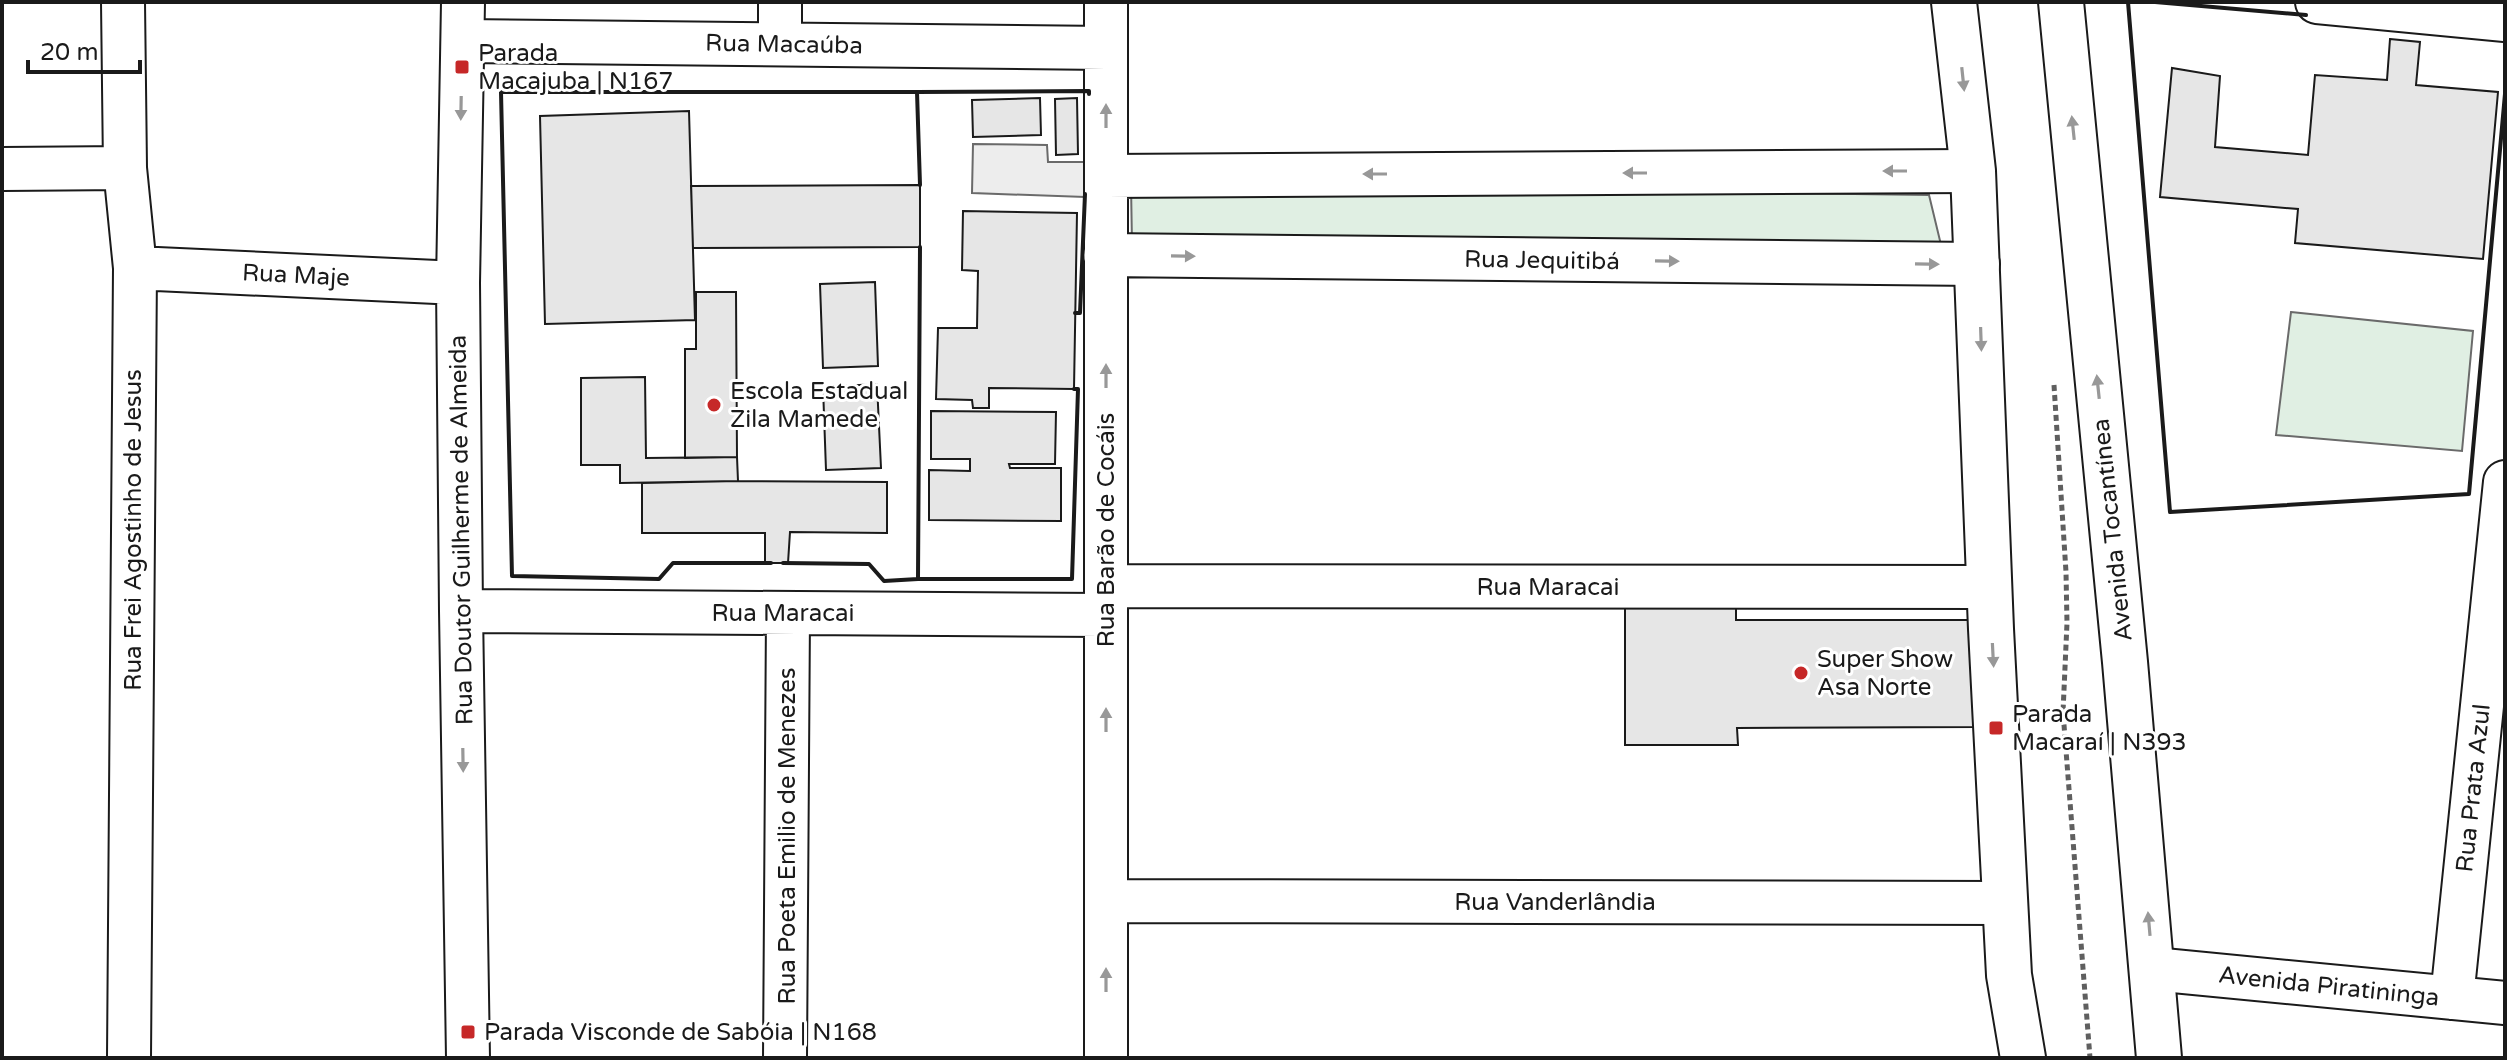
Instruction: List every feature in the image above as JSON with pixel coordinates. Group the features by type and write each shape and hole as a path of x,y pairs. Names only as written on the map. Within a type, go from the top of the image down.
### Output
{"main road":[{"path":"1954,2 1973,171 2009,975 2023,1058"},
{"name":"Avenida Tocantínea","path":"2061,2 2159,1058"},
{"path":"1991,1058 2009,975"}],"street":[{"name":"Rua Frei Agostinho de Jesus","path":"123,2 125,168 135,268 129,1058"},
{"path":"780,2 780,44"},
{"name":"Rua Barão de Cocáis","path":"1106,2 1106,1058"},
{"path":"2317,2 2505,20"},
{"name":"Rua Macaúba","path":"463,21 780,44 1106,48"},
{"name":"Rua Doutor Guilherme de Almeida","path":"463,21 458,283 468,1058"},
{"path":"2,169 125,168"},
{"path":"1106,176 1973,171"},
{"name":"Rua Jequitibá","path":"1105,255 1978,264"},
{"name":"Rua Maje","path":"135,268 458,283"},
{"name":"Rua Prata Azul","path":"2452,998 2505,482"},
{"name":"Rua Maracai","path":"461,611 788,614 1106,601 1990,587"},
{"name":"Rua Poeta Emilio de Menezes","path":"785,1058 788,614"},
{"name":"Rua Vanderlândia","path":"1106,901 2005,903"},
{"name":"Avenida Piratininga","path":"2153,969 2505,1003"}],"path":[{"path":"2053,372 2066,572 2063,712 2090,1058"}],"green space":[{"path":"1131,185 1929,195 1942,249 1132,244"},
{"path":"2291,312 2473,331 2462,451 2276,435"}],"shaded area":[{"path":"973,144 1047,145 1048,162 1086,162 1085,197 972,193"}],"building":[{"path":"2390,39 2420,42 2416,85 2498,92 2483,259 2295,243 2298,209 2160,197 2172,68 2220,76 2215,147 2308,155 2315,75 2387,80"},
{"path":"1040,98 1041,135 973,137 972,100"},
{"path":"1077,98 1078,154 1056,155 1055,99"},
{"path":"689,111 695,320 545,324 540,116"},
{"path":"920,185 920,247 693,248 691,186"},
{"path":"963,211 1077,213 1074,389 989,388 989,408 973,408 972,400 936,399 938,328 977,328 978,271 962,270"},
{"path":"875,282 878,366 823,368 820,284"},
{"path":"696,292 736,292 737,457 685,458 685,349 696,349"},
{"path":"645,377 646,458 737,457 738,481 620,483 620,465 581,465 581,378"},
{"path":"877,384 881,468 826,470 823,387"},
{"path":"931,411 1056,412 1055,464 1009,464 1010,468 1061,468 1061,521 929,520 929,470 970,471 970,459 931,459"},
{"path":"887,482 887,533 790,532 788,563 765,563 765,533 642,533 642,483"},
{"name":"Super Show Asa Norte","path":"1625,605 1736,605 1736,620 1977,620 1977,727 1737,728 1738,745 1625,745"}],"wall":[{"path":"2128,2 2170,512 2469,494 2505,94"},
{"path":"2155,2 2306,15"},
{"path":"917,92 1089,91 1089,94"},
{"path":"771,563 673,563 659,579 512,576 501,92 917,92 920,185"},
{"path":"1075,313 1080,313 1085,194"},
{"path":"783,563 869,564 884,581 918,579 920,247"},
{"path":"918,579 1072,579 1078,389 1074,389"}],"place":[{"name":"Parada Macajuba | N167","path":"462,67"},
{"name":"Escola Estadual Zila Mamede","path":"714,405"},
{"name":"Super Show Asa Norte","path":"1801,673"},
{"name":"Parada Macaraí | N393","path":"1996,728"},
{"name":"Parada Visconde de Sabóia | N168","path":"468,1032"}]}
